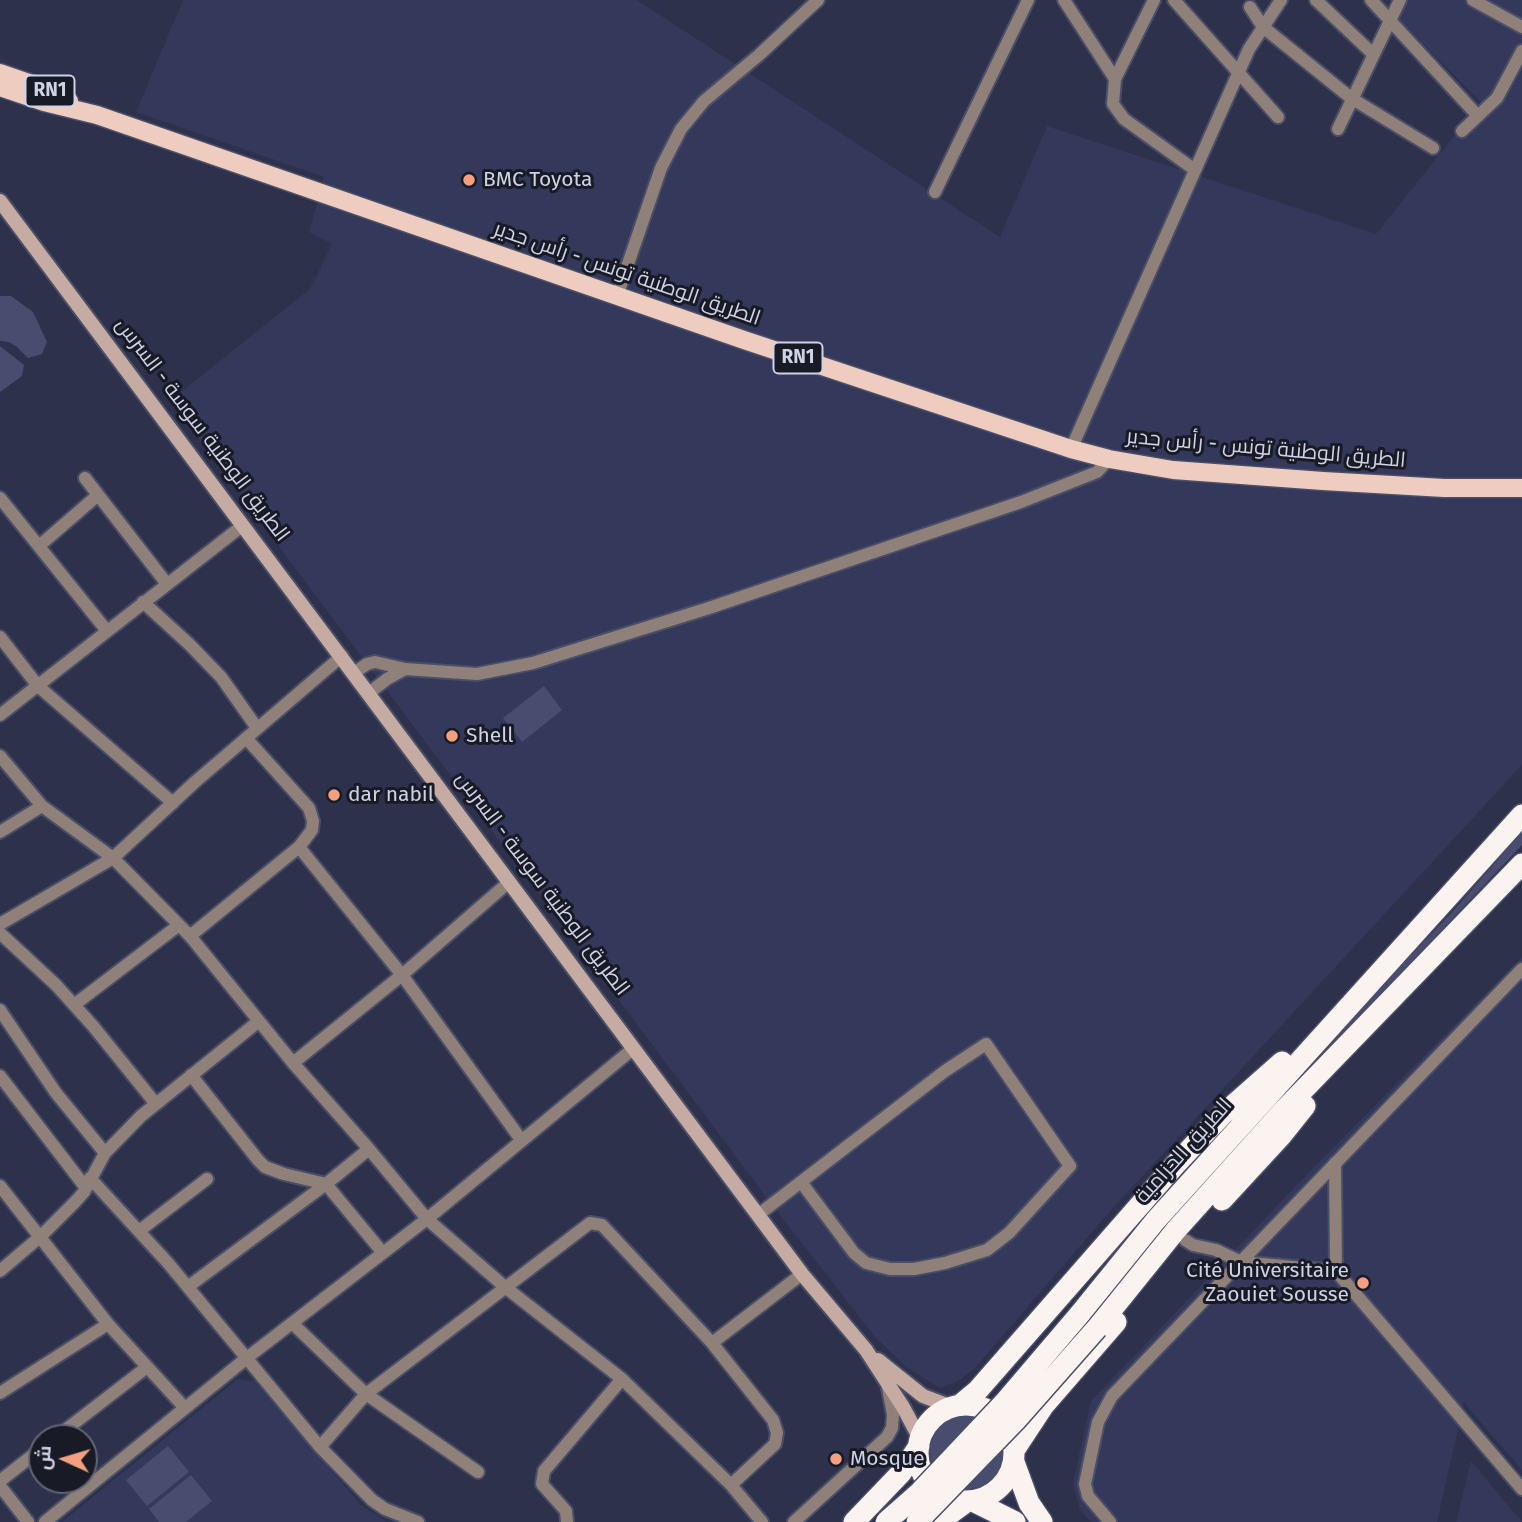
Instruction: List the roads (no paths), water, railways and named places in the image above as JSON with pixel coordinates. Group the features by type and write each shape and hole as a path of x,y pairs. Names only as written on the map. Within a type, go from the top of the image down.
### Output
{"highway":[{"name":"الطريق الحزامية","path":"886,1522 920,1492 1004,1403 1156,1220 1522,815"},
{"path":"917,1522 1016,1421 1097,1328 1176,1230 1283,1111 1522,864"},
{"path":"854,1522 901,1473 927,1425 938,1414 956,1406 978,1390 1174,1165 1223,1115 1350,1003"},
{"path":"939,1522 969,1502 987,1497 1000,1488 1009,1476 1014,1455 1044,1405 1185,1240 1281,1136 1372,1022"},
{"path":"956,1406 976,1406 990,1411 1007,1427 1029,1503 1042,1522"},
{"path":"919,1443 919,1462 925,1478 935,1490 949,1499 969,1502 1015,1522"}],"main road":[{"name":"الطريق الوطنية تونس - رأس جدير","path":"0,73 46,89 97,115"},
{"name":"الطريق الوطنية تونس - رأس جدير","path":"0,87 44,102 97,115 617,296 1071,449 1109,459 1173,470 1444,488 1522,488"},
{"name":"الطريق الوطنية سوسة - السرس","path":"2,205 802,1274 866,1350 887,1382 919,1443"},
{"name":"الطريق الوطنية سوسة - السرس","path":"866,1350 923,1396 956,1406"}],"street":[{"path":"617,296 661,168 681,130 717,89 759,55 818,0"},
{"path":"935,192 1028,0"},
{"path":"1064,0 1115,79"},
{"path":"1154,0 1115,79 1113,92 1116,111 1195,170"},
{"path":"1174,0 1278,117"},
{"path":"1071,449 1250,49 1281,0"},
{"path":"1316,0 1373,54"},
{"path":"1371,0 1478,116"},
{"path":"1338,129 1400,0"},
{"path":"1473,0 1522,27"},
{"path":"1250,7 1264,27 1351,98 1433,148"},
{"path":"1462,131 1497,98 1522,51"},
{"path":"354,673 375,662 405,669 477,674 533,663 709,608 1021,502 1097,472 1109,459"},
{"path":"85,478 167,584"},
{"path":"39,546 98,495"},
{"path":"0,498 107,631"},
{"path":"0,715 242,526"},
{"path":"144,602 221,677 257,727"},
{"path":"0,637 38,686 173,803"},
{"path":"0,924 113,858 257,727 342,656"},
{"path":"369,693 405,669"},
{"path":"190,936 299,847 312,830 313,821 309,808 246,738"},
{"path":"0,757 42,806 113,858 190,936 293,1063 427,1219 505,1287 622,1380 731,1485 762,1522"},
{"path":"0,832 42,806"},
{"path":"299,847 402,975 522,1141"},
{"path":"293,1063 402,975 509,882"},
{"path":"74,1006 179,925"},
{"path":"0,933 56,985 156,1104"},
{"path":"1110,1522 1088,1496 1085,1484 1098,1422 1105,1406 1120,1386 1520,973"},
{"path":"0,1010 56,1093 105,1153"},
{"path":"0,1270 41,1236 75,1202 105,1153 141,1116 259,1021"},
{"path":"758,1215 944,1071 986,1044 1070,1166 1009,1233 987,1250 914,1269 890,1269 866,1262 854,1253 801,1182"},
{"path":"45,1522 248,1357 427,1219 634,1048"},
{"path":"191,1075 265,1167 326,1184 383,1253"},
{"path":"0,1076 88,1183 139,1231 189,1286 320,1447 372,1500 385,1509 418,1522"},
{"path":"189,1286 369,1149"},
{"path":"1335,1163 1336,1271 1522,1489"},
{"path":"139,1231 207,1179"},
{"path":"1,1190 41,1236 108,1324 185,1408"},
{"path":"320,1447 366,1394 590,1223 596,1222 602,1225 712,1343 773,1420 777,1433 775,1444 731,1485"},
{"path":"1185,1240 1241,1262 1336,1271"},
{"path":"712,1343 802,1274"},
{"path":"292,1323 366,1394 478,1472"},
{"path":"0,1393 108,1324"},
{"path":"73,1424 148,1367"},
{"path":"566,1522 566,1511 542,1483 544,1472 622,1380"},
{"path":"794,1522 887,1437 892,1428 893,1415 887,1382"},
{"path":"27,1522 0,1483 28,1460"}],"place":[{"name":"BMC Toyota","path":"469,180"},
{"name":"Shell","path":"452,736"},
{"name":"dar nabil","path":"334,795"},
{"name":"Cité Universitaire Zaouiet Sousse","path":"1363,1283"},
{"name":"Mosque","path":"836,1459"}]}
